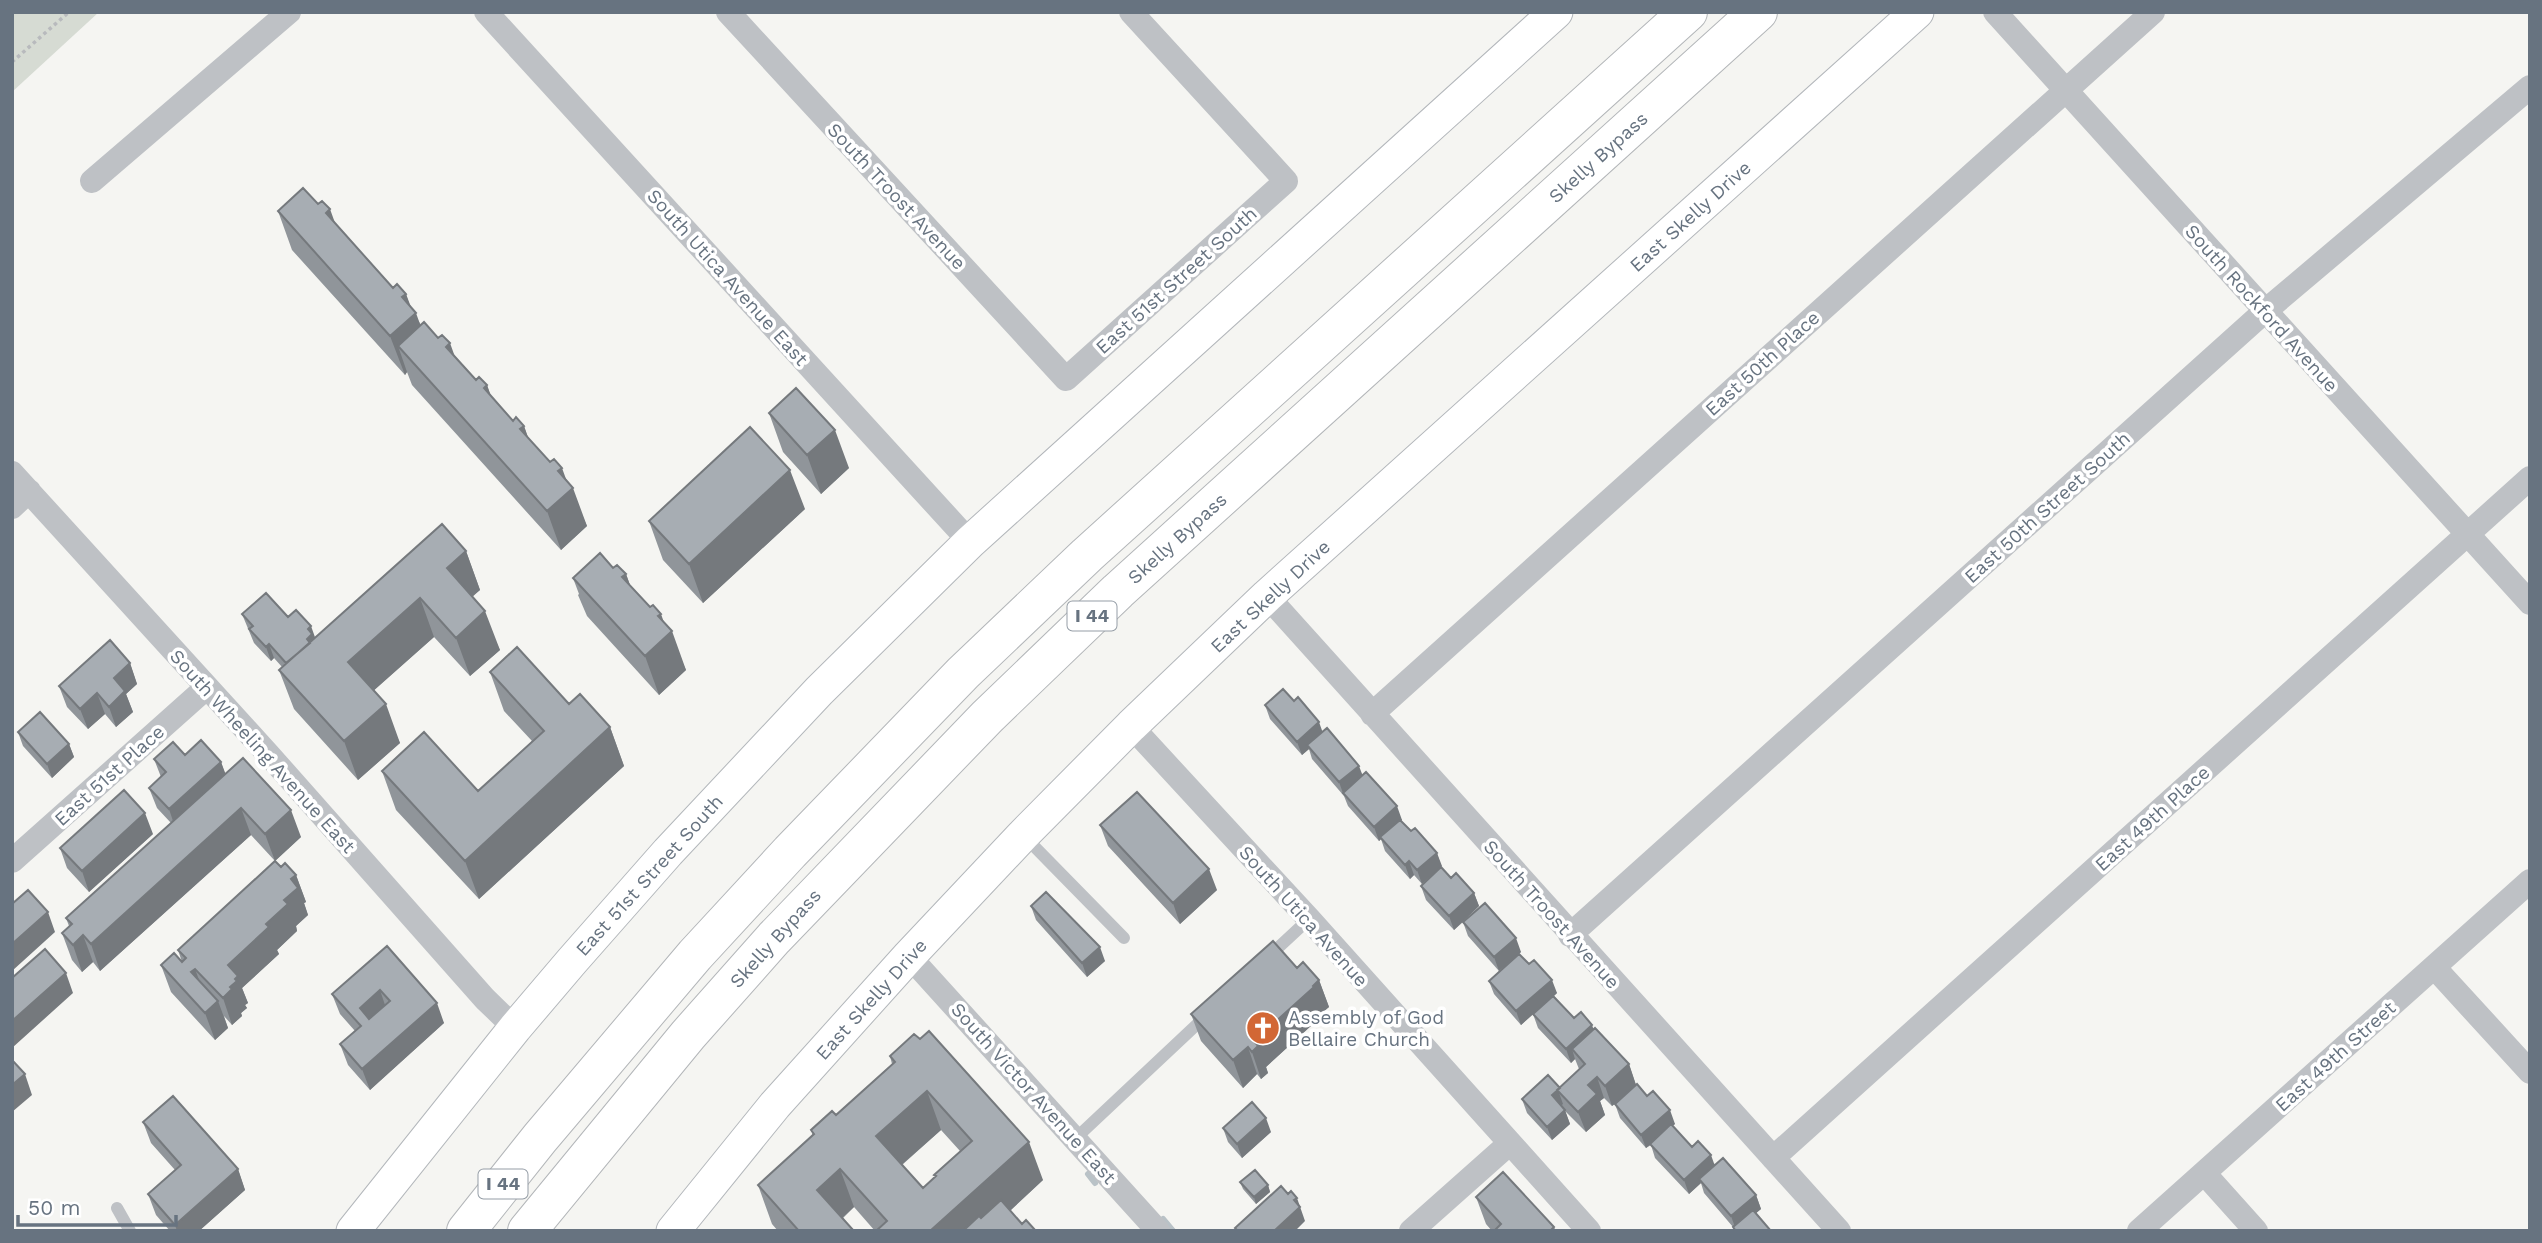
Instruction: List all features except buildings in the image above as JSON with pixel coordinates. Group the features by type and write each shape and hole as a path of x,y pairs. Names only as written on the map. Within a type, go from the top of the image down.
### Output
{"highway":[{"name":"I 44","path":"466,1231 695,955 963,673 1087,555 1688,12"},
{"name":"Skelly Bypass","path":"527,1231 688,1035 775,938 987,716 1129,581 1758,12"}],"main road":[{"name":"East Skelly Drive","path":"673,1231 775,1105 909,956 1131,726 1267,596 1917,12"},
{"path":"970,542 1545,16"},
{"name":"East 51st Street South","path":"353,1231 515,1028 642,882 761,752 894,615 970,542"}],"street":[{"path":"92,181 289,12"},
{"name":"South Utica Avenue East","path":"486,12 970,542"},
{"name":"South Troost Avenue","path":"729,12 1066,379"},
{"name":"East 51st Street South","path":"1066,379 1286,181 1131,12"},
{"name":"South Rockford Avenue","path":"1995,12 2530,603"},
{"name":"East 50th Place","path":"1372,714 2153,12"},
{"name":"East 50th Street South","path":"1570,935 2264,312 2530,87"},
{"name":"South Wheeling Avenue East","path":"12,473 20,499 206,688 485,999 515,1028"},
{"name":"East 49th Place","path":"1773,1158 2530,478"},
{"name":"South Troost Avenue","path":"1267,596 1839,1231"},
{"name":"East 51st Place","path":"12,861 206,688"},
{"name":"South Utica Avenue","path":"1131,726 1309,919 1589,1231"},
{"name":"East 49th Street","path":"2139,1231 2530,881"},
{"name":"South Victor Avenue East","path":"909,956 1158,1231"},
{"path":"2434,967 2530,1072"},
{"path":"1411,1231 1510,1143"},
{"path":"2204,1173 2256,1231"}],"lane":[{"path":"1023,835 1124,938"},
{"path":"1258,967 1309,919"},
{"path":"1076,1138 1218,1005"},
{"path":"117,1208 130,1231"}],"path":[{"path":"12,62 69,12"}],"shaded area":[{"path":"12,12 99,12 12,92"}],"waterway":[{"path":"1088,1174 1095,1183"},
{"path":"1163,1219 1173,1231"}],"place":[{"name":"Assembly of God Bellaire Church","path":"1263,1028"}]}
